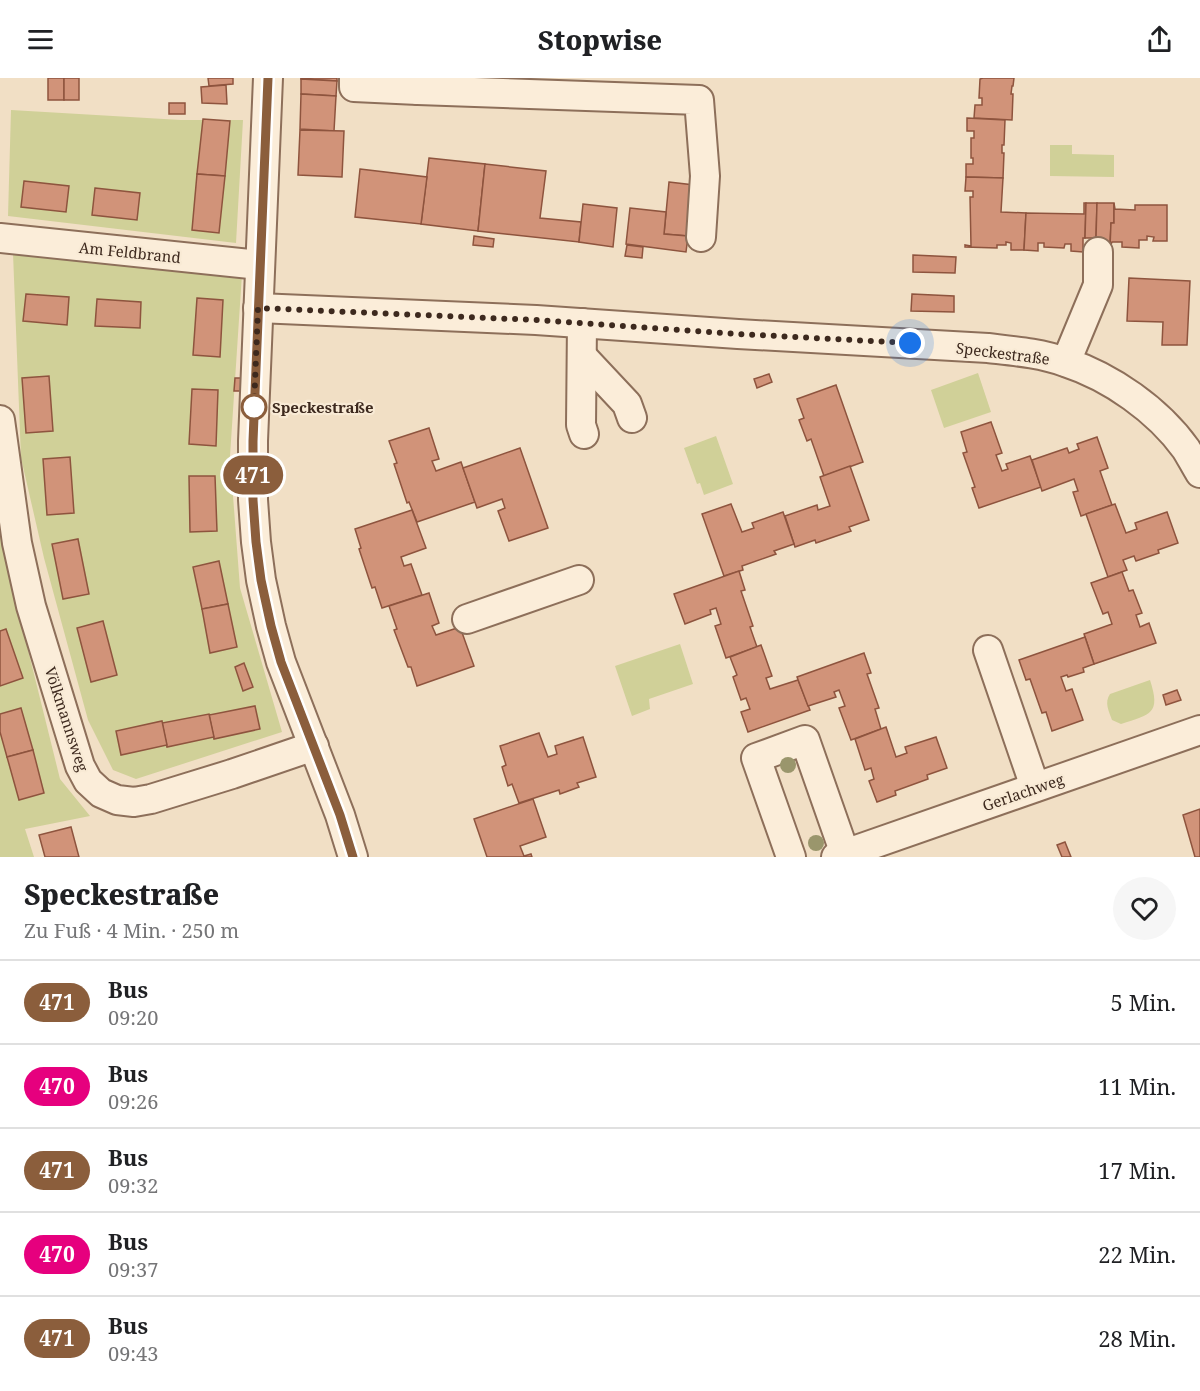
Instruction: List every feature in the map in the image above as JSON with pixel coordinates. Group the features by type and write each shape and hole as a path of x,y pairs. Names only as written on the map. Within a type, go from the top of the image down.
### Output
{"street":[{"path":"268,78 253,441 253,500 261,580 281,662 340,815 353,857"},
{"path":"354,78 354,87 418,84 699,100 705,176 701,237"},
{"name":"Am Feldbrand","path":"0,238 260,265"},
{"path":"1066,362 1098,285 1098,252"},
{"name":"Speckestraße","path":"258,308 536,320 1025,352 1066,362 1106,380 1135,397 1161,420 1186,449 1200,473"},
{"path":"582,323 581,425 584,434"},
{"path":"582,356 627,404 632,418"},
{"name":"Völkmannsweg","path":"0,420 17,543 31,606 80,766 88,781 101,792 117,800 137,802 232,774 314,746"},
{"path":"467,619 579,580"},
{"path":"988,650 1035,788"},
{"name":"Gerlachweg","path":"791,857 756,758 805,740 841,855 1200,730"}],"green space":[{"path":"11,110 181,120 243,120 236,243 8,216"},
{"path":"1050,145 1072,145 1072,154 1114,155 1114,177 1050,176"},
{"path":"13,253 242,274 230,456 240,588 282,732 136,779 113,770 88,720 44,558 21,458"},
{"path":"978,373 991,412 944,428 931,390"},
{"path":"716,436 733,484 704,495 700,483 697,484 684,448"},
{"path":"0,527 3,549 60,779 90,816 25,829 34,857 0,857"},
{"path":"680,644 693,684 649,699 650,709 632,716 615,666"},
{"path":"1150,680 1154,700 1151,711 1140,718 1121,724 1112,720 1107,704 1110,694"}],"building":[{"path":"48,78 64,78 64,100 48,100"},
{"path":"64,78 79,78 79,100 64,100"},
{"path":"208,78 233,78 233,84 209,86"},
{"path":"337,78 337,81 301,79"},
{"path":"1014,78 1011,94 1013,94 1012,120 974,118 975,105 982,105 982,98 979,98 980,79"},
{"path":"301,79 337,81 336,96 301,94"},
{"path":"226,85 227,104 202,103 201,87"},
{"path":"301,94 336,96 334,131 300,129"},
{"path":"169,103 185,103 185,114 169,114"},
{"path":"967,118 1005,120 1004,145 1002,145 1003,178 966,177 966,164 973,164 971,138 974,138 974,131 967,131"},
{"path":"203,119 230,121 225,176 197,174"},
{"path":"300,130 344,131 342,177 298,175"},
{"path":"429,158 485,164 478,231 421,224"},
{"path":"485,164 546,171 540,218 581,222 579,242 478,231"},
{"path":"360,169 427,177 421,224 355,217"},
{"path":"197,174 225,176 219,233 192,230"},
{"path":"966,177 1003,178 1001,212 1026,213 1024,250 1011,250 1011,243 1006,242 1006,245 997,245 997,248 965,247 965,245 971,246 970,197 973,197 973,191 965,191"},
{"path":"24,181 69,186 66,212 21,207"},
{"path":"669,182 694,185 688,236 664,234"},
{"path":"95,188 140,193 137,220 92,215"},
{"path":"1084,203 1086,203 1083,252 1071,251 1071,244 1065,244 1064,248 1044,247 1044,243 1038,243 1038,251 1024,250 1026,213 1084,214"},
{"path":"1086,203 1097,203 1096,238 1085,238"},
{"path":"1097,203 1114,203 1114,223 1111,223 1110,244 1097,243"},
{"path":"1114,203 1115,209 1135,210 1135,205 1167,205 1167,241 1153,241 1154,237 1147,236 1147,240 1139,240 1139,248 1122,247 1122,242 1112,242 1110,247 1111,223 1114,223"},
{"path":"583,204 617,208 613,247 579,242"},
{"path":"630,208 666,212 664,234 688,236 686,252 626,244"},
{"path":"474,236 494,239 493,247 473,245"},
{"path":"627,245 643,247 642,258 625,256"},
{"path":"913,255 956,257 955,273 913,272"},
{"path":"1129,278 1190,281 1187,345 1162,345 1163,322 1127,321"},
{"path":"26,294 69,297 67,325 23,321"},
{"path":"912,294 954,296 954,312 911,311"},
{"path":"197,298 223,300 220,357 193,355"},
{"path":"97,299 141,302 140,328 95,326"},
{"path":"769,374 772,382 757,388 754,379"},
{"path":"49,376 53,431 26,433 22,378"},
{"path":"235,378 241,378 241,391 234,391"},
{"path":"836,385 863,462 824,476 811,439 807,441 799,420 804,418 797,399"},
{"path":"192,389 218,390 216,446 189,444"},
{"path":"991,422 1002,453 996,455 1002,471 1008,469 1006,464 1030,456 1041,487 979,508 972,488 975,487 963,453 967,452 961,432"},
{"path":"429,428 439,459 432,461 436,471 461,462 475,502 417,522 409,502 407,503 389,441"},
{"path":"1097,437 1108,468 1100,471 1112,505 1081,516 1073,492 1078,491 1074,479 1042,491 1032,460 1067,448 1069,453 1079,449 1077,444"},
{"path":"520,448 548,528 509,541 498,511 505,508 502,499 477,508 463,468"},
{"path":"70,457 74,513 47,515 43,459"},
{"path":"850,466 869,520 849,527 851,531 816,543 815,540 795,547 785,516 817,505 818,510 830,506 820,477"},
{"path":"189,476 215,476 217,531 190,532"},
{"path":"731,504 742,532 754,528 752,523 783,512 794,544 774,551 776,554 742,566 743,570 724,576 702,514"},
{"path":"1115,504 1126,533 1137,529 1135,523 1167,512 1178,543 1136,561 1134,556 1123,560 1127,570 1108,577 1086,514"},
{"path":"412,510 426,548 401,557 404,566 411,564 422,595 382,608 375,587 372,588 355,529"},
{"path":"78,539 89,594 63,599 52,544"},
{"path":"219,561 228,604 202,609 193,567"},
{"path":"739,571 745,590 741,591 753,626 750,627 757,647 726,658 715,626 721,624 716,608 710,610 711,614 685,624 674,594"},
{"path":"1122,572 1129,591 1133,590 1142,613 1136,615 1140,627 1149,623 1156,643 1094,664 1084,634 1112,624 1108,612 1103,614 1091,583"},
{"path":"429,593 439,623 432,626 436,635 460,627 474,666 417,686 394,630 397,629 389,606"},
{"path":"228,604 237,647 210,653 202,609"},
{"path":"103,621 117,675 91,682 77,628"},
{"path":"6,629 23,678 0,686 0,631"},
{"path":"1085,637 1094,664 1083,668 1084,672 1061,677 1066,691 1072,689 1083,720 1052,731 1046,712 1042,713 1030,679 1026,680 1019,660"},
{"path":"761,645 772,676 766,678 770,689 798,680 810,710 748,732 741,712 750,709 746,698 741,700 733,677 737,675 730,657"},
{"path":"864,653 871,673 867,674 879,708 875,709 881,729 851,740 839,708 845,706 839,690 834,692 836,697 808,706 797,677"},
{"path":"244,663 253,687 243,691 235,667"},
{"path":"1177,690 1181,700 1166,705 1163,695"},
{"path":"255,706 260,729 214,739 209,715"},
{"path":"21,708 33,750 7,757 0,732 0,714"},
{"path":"209,714 214,737 167,747 162,723"},
{"path":"162,721 167,745 121,755 116,731"},
{"path":"886,727 896,757 907,753 905,747 936,737 947,768 927,775 928,779 895,791 896,795 877,802 869,781 874,779 871,768 865,770 855,739"},
{"path":"539,733 548,757 557,754 555,746 583,737 596,777 577,783 579,787 560,794 559,790 519,803 512,784 508,786 502,767 506,765 500,746"},
{"path":"33,750 44,793 19,800 7,757"},
{"path":"533,799 546,837 520,846 524,856 531,854 532,857 487,857 474,819"},
{"path":"1200,809 1200,857 1195,857 1183,815"},
{"path":"71,827 79,857 45,857 39,835"},
{"path":"1065,842 1071,857 1062,857 1057,845"}],"bus line":[{"name":"471","path":"268,78 253,441 256,542 261,580 281,662 340,815 353,857"}],"place":[{"name":"Speckestraße","path":"254,407"}],"route":[{"path":"254,407 258,308 536,320 910,343"}]}
